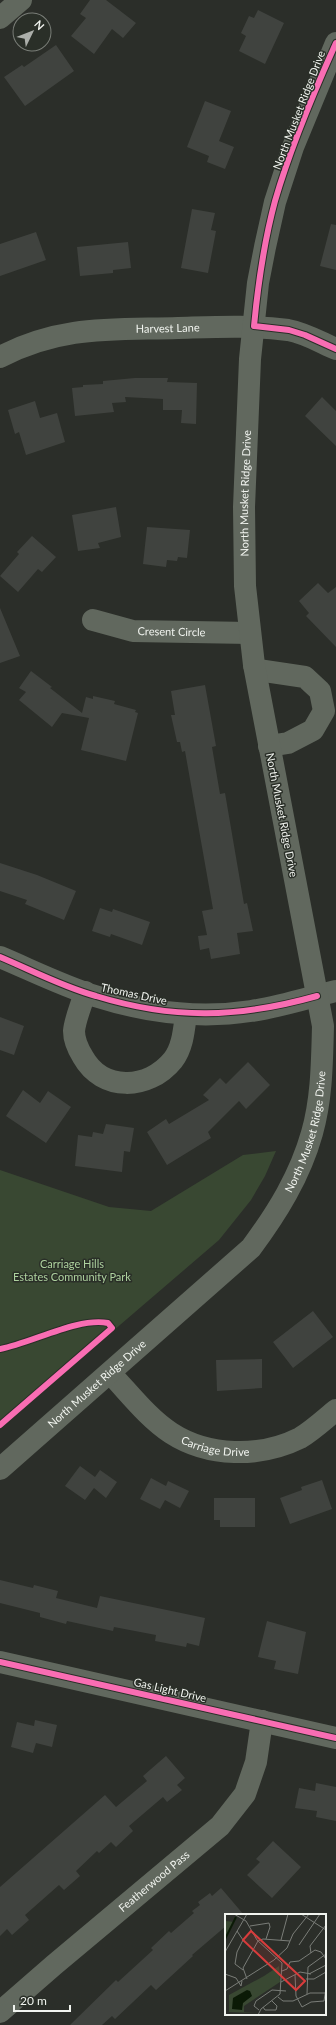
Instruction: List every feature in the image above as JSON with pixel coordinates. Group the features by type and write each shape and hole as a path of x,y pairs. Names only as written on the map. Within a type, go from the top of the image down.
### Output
{"street":[{"path":"0,18 21,0"},
{"name":"North Musket Ridge Drive","path":"0,1469 251,1248 273,1219 295,1180 312,1132 321,1080 323,1026 327,994 269,746 254,665 245,586 244,507 250,359 258,283 275,202 292,147 336,42"},
{"name":"Harvest Lane","path":"0,357 47,337 80,331 254,326 289,330 305,335 336,349"},
{"name":"Cresent Circle","path":"93,620 134,631 250,633"},
{"path":"254,665 258,670 305,677 320,691 324,711 313,730 288,743 269,746"},
{"name":"Thomas Drive","path":"0,957 85,992 144,1009 186,1014 249,1012 327,994"},
{"path":"85,992 74,1030 77,1048 89,1068 100,1077 115,1082 134,1084 152,1078 173,1060 182,1042 186,1014"},
{"name":"Carriage Drive","path":"110,1373 158,1423 171,1433 195,1444 222,1451 240,1452 266,1450 300,1438 336,1410"},
{"name":"Gas Light Drive","path":"0,1662 336,1738"},
{"name":"Featherwood Pass","path":"0,2012 220,1826 245,1794 256,1762 262,1721"}],"green space":[{"name":"Carriage Hills Estates Community Park","path":"276,1151 265,1176 251,1200 219,1240 0,1428 0,1170 109,1207 151,1211 243,1155"}],"building":[{"path":"90,0 106,0 136,23 123,38 112,29 94,54 71,36 86,18 80,14"},
{"path":"258,10 284,23 265,64 239,51 246,36 241,33 249,16 254,18"},
{"path":"56,45 74,71 25,106 4,77 22,65 24,67 46,52 52,52 52,48"},
{"path":"205,101 231,111 219,141 234,147 225,169 207,162 209,156 187,147"},
{"path":"192,209 215,213 211,230 216,231 208,273 181,268"},
{"path":"331,224 336,225 336,270 320,266"},
{"path":"36,232 46,260 0,276 0,244"},
{"path":"128,242 131,268 113,270 113,273 80,276 77,247"},
{"path":"135,378 168,378 167,382 197,383 196,424 181,423 182,410 163,410 163,399 125,397 126,402 112,403 114,412 75,416 72,388 83,387 83,385 103,384 103,381"},
{"path":"322,397 336,411 336,446 305,416"},
{"path":"35,401 40,418 57,413 65,442 26,455 19,432 15,434 8,410"},
{"path":"116,507 121,537 98,543 100,548 78,551 72,515"},
{"path":"147,527 190,530 187,558 178,557 177,561 167,560 166,567 143,564"},
{"path":"32,536 56,557 42,572 38,569 18,592 0,576 19,554 17,552"},
{"path":"318,583 328,593 336,587 336,647 306,616 309,613 299,601"},
{"path":"0,608 20,656 0,663"},
{"path":"31,671 82,713 86,697 93,699 93,696 115,701 114,704 136,710 135,712 138,713 126,761 81,750 89,718 62,713 52,727 19,700 26,692 19,688"},
{"path":"205,685 216,746 212,747 220,794 225,793 244,904 247,903 253,931 237,933 240,954 211,959 209,948 200,950 198,936 207,935 202,911 213,909 185,751 182,752 180,742 177,742 171,715 175,715 171,691"},
{"path":"0,863 37,875 76,891 64,920 25,904 27,900 0,891"},
{"path":"100,908 112,912 113,909 150,922 142,945 111,934 110,937 92,931"},
{"path":"0,1017 24,1026 14,1055 0,1050"},
{"path":"248,1062 270,1085 246,1109 239,1101 208,1132 211,1138 167,1165 147,1132 166,1119 169,1124 209,1100 203,1095 220,1078 226,1084"},
{"path":"23,1090 40,1103 48,1091 71,1107 46,1143 6,1116"},
{"path":"106,1124 134,1128 130,1152 124,1151 122,1172 75,1166 78,1135 92,1137 93,1132 103,1134"},
{"path":"313,1311 333,1337 293,1368 273,1342"},
{"path":"262,1359 262,1388 217,1391 216,1360"},
{"path":"80,1466 95,1477 100,1470 117,1482 106,1498 94,1488 85,1500 65,1486"},
{"path":"151,1478 166,1486 168,1481 189,1491 180,1508 165,1500 160,1509 140,1499"},
{"path":"322,1480 332,1509 290,1524 280,1498 302,1490 301,1487"},
{"path":"214,1498 255,1498 255,1527 220,1527 220,1520 214,1520"},
{"path":"0,1580 33,1588 34,1585 58,1591 56,1598 97,1608 100,1596 205,1618 199,1646 187,1643 186,1647 155,1641 156,1635 114,1627 113,1631 67,1621 66,1624 40,1617 40,1613 0,1603"},
{"path":"267,1621 306,1632 298,1674 274,1669 276,1661 258,1657"},
{"path":"35,1720 57,1725 52,1747 36,1743 33,1753 11,1747 17,1722 34,1726"},
{"path":"166,1756 185,1778 177,1785 182,1790 167,1802 163,1797 129,1826 133,1831 116,1847 111,1842 99,1853 97,1851 76,1871 80,1876 64,1890 59,1885 25,1915 29,1920 12,1935 7,1929 0,1936 0,1887 105,1795 116,1807 147,1781 143,1776"},
{"path":"316,1783 336,1787 336,1821 316,1817 317,1811 295,1808 299,1788 315,1791"},
{"path":"273,1841 301,1867 272,1898 247,1875 260,1862 256,1859"},
{"path":"221,1888 243,1914 225,1914 225,1927 192,1955 193,1956 156,1990 151,1985 115,2019 112,2016 102,2025 70,2025 116,1980 118,1982 153,1950 151,1948 169,1931 171,1933 194,1913 192,1911 200,1905 198,1902 210,1893 212,1896"}],"cycle path":[{"path":"336,43 303,120 275,201 262,263 254,326 289,330 305,335 336,349"},
{"path":"0,957 59,983 84,992 125,1004 152,1009 206,1013 233,1012 261,1009 317,996"},
{"path":"0,1349 83,1324 96,1322 108,1323 112,1328 0,1425"},
{"path":"0,1662 336,1738"}]}
